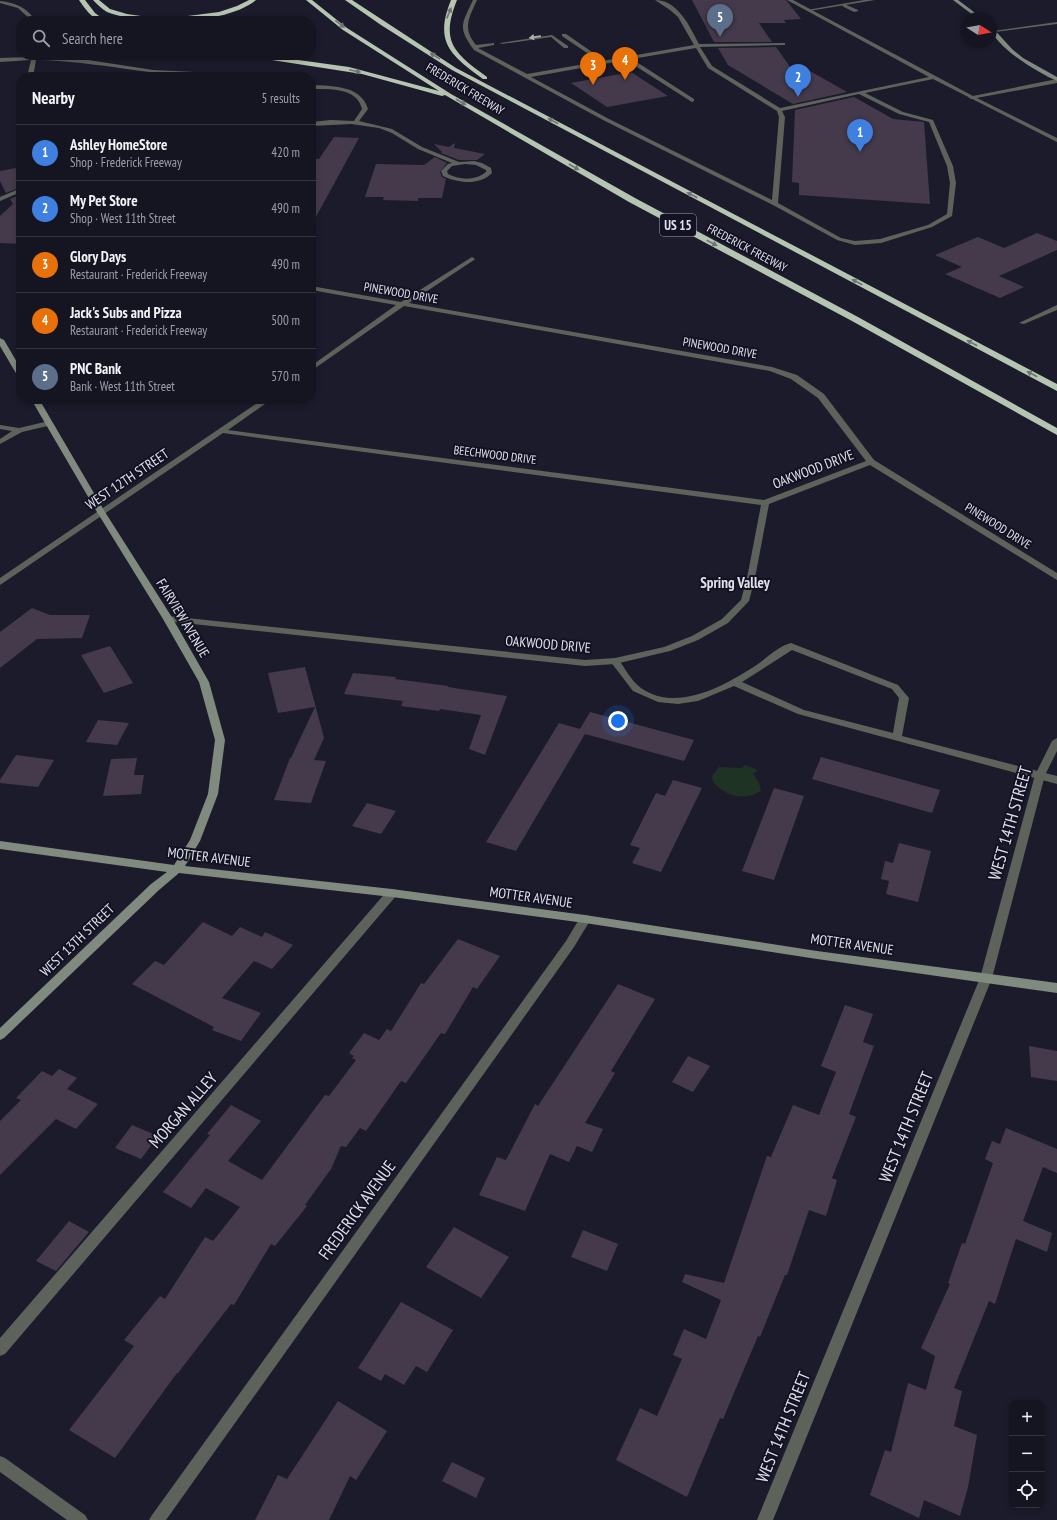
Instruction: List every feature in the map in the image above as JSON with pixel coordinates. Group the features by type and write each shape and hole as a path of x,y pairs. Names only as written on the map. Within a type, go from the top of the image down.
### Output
{"highway":[{"path":"82,0 96,16"},
{"path":"96,0 100,6 118,14 129,16"},
{"path":"201,16 222,13 242,6 253,0"},
{"name":"FREDERICK FREEWAY","path":"309,0 345,29 449,95 632,200 855,319 1057,432"},
{"name":"FREDERICK FREEWAY","path":"348,0 383,24 454,68 1057,388"},
{"path":"454,0 446,20 446,36 453,51 474,70 530,109"},
{"path":"282,60 349,70 398,82 421,90 449,95"}],"street":[{"path":"475,0 465,23 467,37 474,47 607,120 774,204 839,239 855,243 881,241 930,226 950,215 952,183 950,166 931,120 901,113 860,92"},
{"path":"657,0 674,10 683,21 710,67 779,110 782,118 774,204"},
{"path":"789,0 934,78 1057,140"},
{"path":"809,10 873,0"},
{"path":"955,0 972,12"},
{"path":"0,2 13,4 25,9 30,16"},
{"path":"844,5 856,11"},
{"path":"997,29 1057,23"},
{"path":"997,34 1010,50 1057,80"},
{"path":"564,35 592,54"},
{"path":"502,43 552,36 566,47"},
{"path":"526,76 606,60 627,58 696,45 782,42"},
{"path":"474,47 492,44"},
{"path":"0,60 16,58"},
{"path":"627,58 692,100"},
{"path":"31,72 33,60"},
{"path":"76,60 153,72"},
{"path":"779,110 791,106 934,78"},
{"path":"971,97 1057,80"},
{"path":"316,88 352,92 359,96 365,104 365,110 355,123"},
{"path":"316,123 327,122 355,123 391,131 419,148 444,156 457,163 480,164 489,169 489,173 480,178 468,180 456,179 445,175 444,171 446,168 457,163"},
{"path":"0,199 16,192"},
{"path":"316,365 402,305 472,259"},
{"name":"PINEWOOD DRIVE","path":"316,289 772,369 794,377 821,396 871,462 1057,577"},
{"path":"1022,323 1057,307"},
{"path":"0,340 16,367"},
{"name":"FAIRVIEW AVENUE","path":"38,404 101,512 168,619 204,682 220,740 213,794 195,841 177,869"},
{"name":"WEST 12TH STREET","path":"0,582 261,404"},
{"path":"0,442 20,430 49,423"},
{"path":"0,427 20,430"},
{"name":"BEECHWOOD DRIVE","path":"222,431 765,503"},
{"name":"OAKWOOD DRIVE","path":"168,619 585,663 615,660 667,649 695,638 725,621 745,601 751,578 765,503 871,462"},
{"path":"615,660 638,691 667,702 706,695 735,683 791,646 895,687 904,698 897,737"},
{"path":"735,683 801,712 1057,780"},
{"name":"WEST 14TH STREET","path":"765,1520 986,978 1040,775 1057,741"},
{"name":"MOTTER AVENUE","path":"0,845 177,869 392,893 585,919 809,953 1057,988"},
{"name":"WEST 13TH STREET","path":"0,1035 155,887 177,869"},
{"name":"MORGAN ALLEY","path":"0,1349 392,893"},
{"name":"FREDERICK AVENUE","path":"156,1520 565,950 585,919"},
{"path":"0,1463 80,1520"}],"green space":[{"path":"745,765 758,770 753,774 759,783 761,791 748,796 736,796 724,791 713,782 712,776 719,767 742,768"}],"building":[{"path":"692,0 786,0 801,19 784,20 786,23 759,23 772,42 714,42"},
{"path":"776,47 795,74 810,71 847,92 793,104 728,65 718,48"},
{"path":"631,72 668,96 607,107 571,83"},
{"path":"854,97 893,119 924,122 930,204 799,195 799,183 792,182 795,110"},
{"path":"334,137 359,138 316,217 316,159 319,159"},
{"path":"455,143 454,148 485,154 477,160 459,160 441,153 442,152 434,144 449,147"},
{"path":"435,157 447,163 440,172 442,177 446,179 442,198 418,198 418,201 383,200 384,197 365,197 376,164 424,165"},
{"path":"16,168 16,189 6,193 0,181 0,171"},
{"path":"16,196 16,244 0,243 0,216 13,204 10,199"},
{"path":"1037,233 1057,241 1057,250 999,276 1024,287 1000,298 945,274 962,267 935,255 978,237 1004,248"},
{"path":"32,608 50,615 90,615 82,638 37,639 0,668 0,632"},
{"path":"110,646 133,683 104,693 81,655"},
{"path":"305,667 324,738 314,760 326,761 311,803 274,800 290,758 315,707 278,713 268,673"},
{"path":"353,673 396,677 395,679 507,696 485,755 469,749 481,715 440,709 439,711 401,706 403,701 344,694"},
{"path":"590,712 694,740 684,761 585,734 516,851 486,842 559,723 580,729"},
{"path":"98,720 129,723 117,745 86,742"},
{"path":"16,755 54,760 38,787 0,783 0,780"},
{"path":"821,757 940,790 932,813 812,779"},
{"path":"137,758 134,775 144,775 141,794 103,796 111,759"},
{"path":"673,780 702,788 661,872 632,863 640,848 630,845 656,793 665,796"},
{"path":"774,788 804,796 774,880 742,871"},
{"path":"367,803 396,811 381,834 352,826"},
{"path":"899,843 931,851 918,902 886,894 889,881 881,879 885,861 893,863"},
{"path":"203,922 232,936 240,927 262,937 265,932 293,945 272,969 254,961 222,998 261,1013 241,1041 212,1030 214,1027 132,984 155,961 164,965"},
{"path":"458,939 500,956 477,989 473,987 445,1034 441,1033 406,1083 401,1081 366,1131 360,1128 346,1147 341,1146 331,1169 305,1205 307,1206 275,1246 271,1244 234,1305 231,1304 177,1373 115,1458 69,1430 134,1346 124,1340 160,1296 165,1299 205,1237 213,1241 240,1207 206,1188 191,1208 163,1192 210,1135 207,1134 231,1105 261,1121 228,1161 262,1180 325,1095 329,1096 356,1060 352,1058 354,1056 349,1053 364,1033 379,1040 387,1029 391,1031 421,983 424,984"},
{"path":"618,984 655,999 611,1071 615,1073 585,1123 603,1129 592,1152 577,1146 569,1162 550,1154 525,1211 479,1195 497,1157 506,1160 535,1104 538,1106"},
{"path":"845,1005 873,1014 863,1042 874,1046 849,1114 856,1117 832,1178 837,1180 826,1216 809,1210 787,1275 785,1275 760,1337 758,1336 723,1419 720,1418 687,1497 616,1460 640,1408 657,1416 682,1359 673,1355 684,1329 706,1339 721,1300 682,1282 685,1274 724,1283 767,1156 771,1157 793,1105 819,1115 836,1072 821,1066"},
{"path":"1029,1046 1057,1051 1057,1081 1031,1077"},
{"path":"688,1056 710,1066 693,1092 672,1082"},
{"path":"59,1069 77,1078 67,1089 98,1104 76,1129 56,1119 0,1175 0,1121 21,1100 16,1098 42,1071 52,1076"},
{"path":"132,1125 158,1136 141,1159 115,1148"},
{"path":"1006,1128 1057,1149 1057,1173 1043,1167 1023,1221 1052,1233 1047,1252 1016,1239 995,1304 989,1301 954,1388 962,1391 954,1426 977,1435 968,1487 960,1516 924,1500 919,1518 870,1495 885,1450 891,1452 908,1383 926,1390 935,1356 921,1348 950,1284 948,1283 962,1243 965,1244 993,1163 985,1159 992,1141 1000,1144"},
{"path":"69,1221 89,1232 56,1271 36,1261"},
{"path":"454,1227 509,1257 481,1298 426,1267"},
{"path":"583,1230 618,1244 607,1271 571,1257"},
{"path":"401,1302 453,1330 427,1372 416,1366 404,1385 385,1374 381,1381 358,1368"},
{"path":"338,1401 387,1431 356,1480 350,1476 329,1520 255,1520 278,1475 287,1479"},
{"path":"452,1462 485,1478 476,1498 442,1481"}],"place":[{"name":"PNC Bank","path":"720,37"},
{"name":"Jack's Subs and Pizza","path":"625,80"},
{"name":"Glory Days","path":"593,85"},
{"name":"My Pet Store","path":"798,97"},
{"name":"Ashley HomeStore","path":"860,152"}],"district":[{"name":"Spring Valley","path":"735,583"}]}
